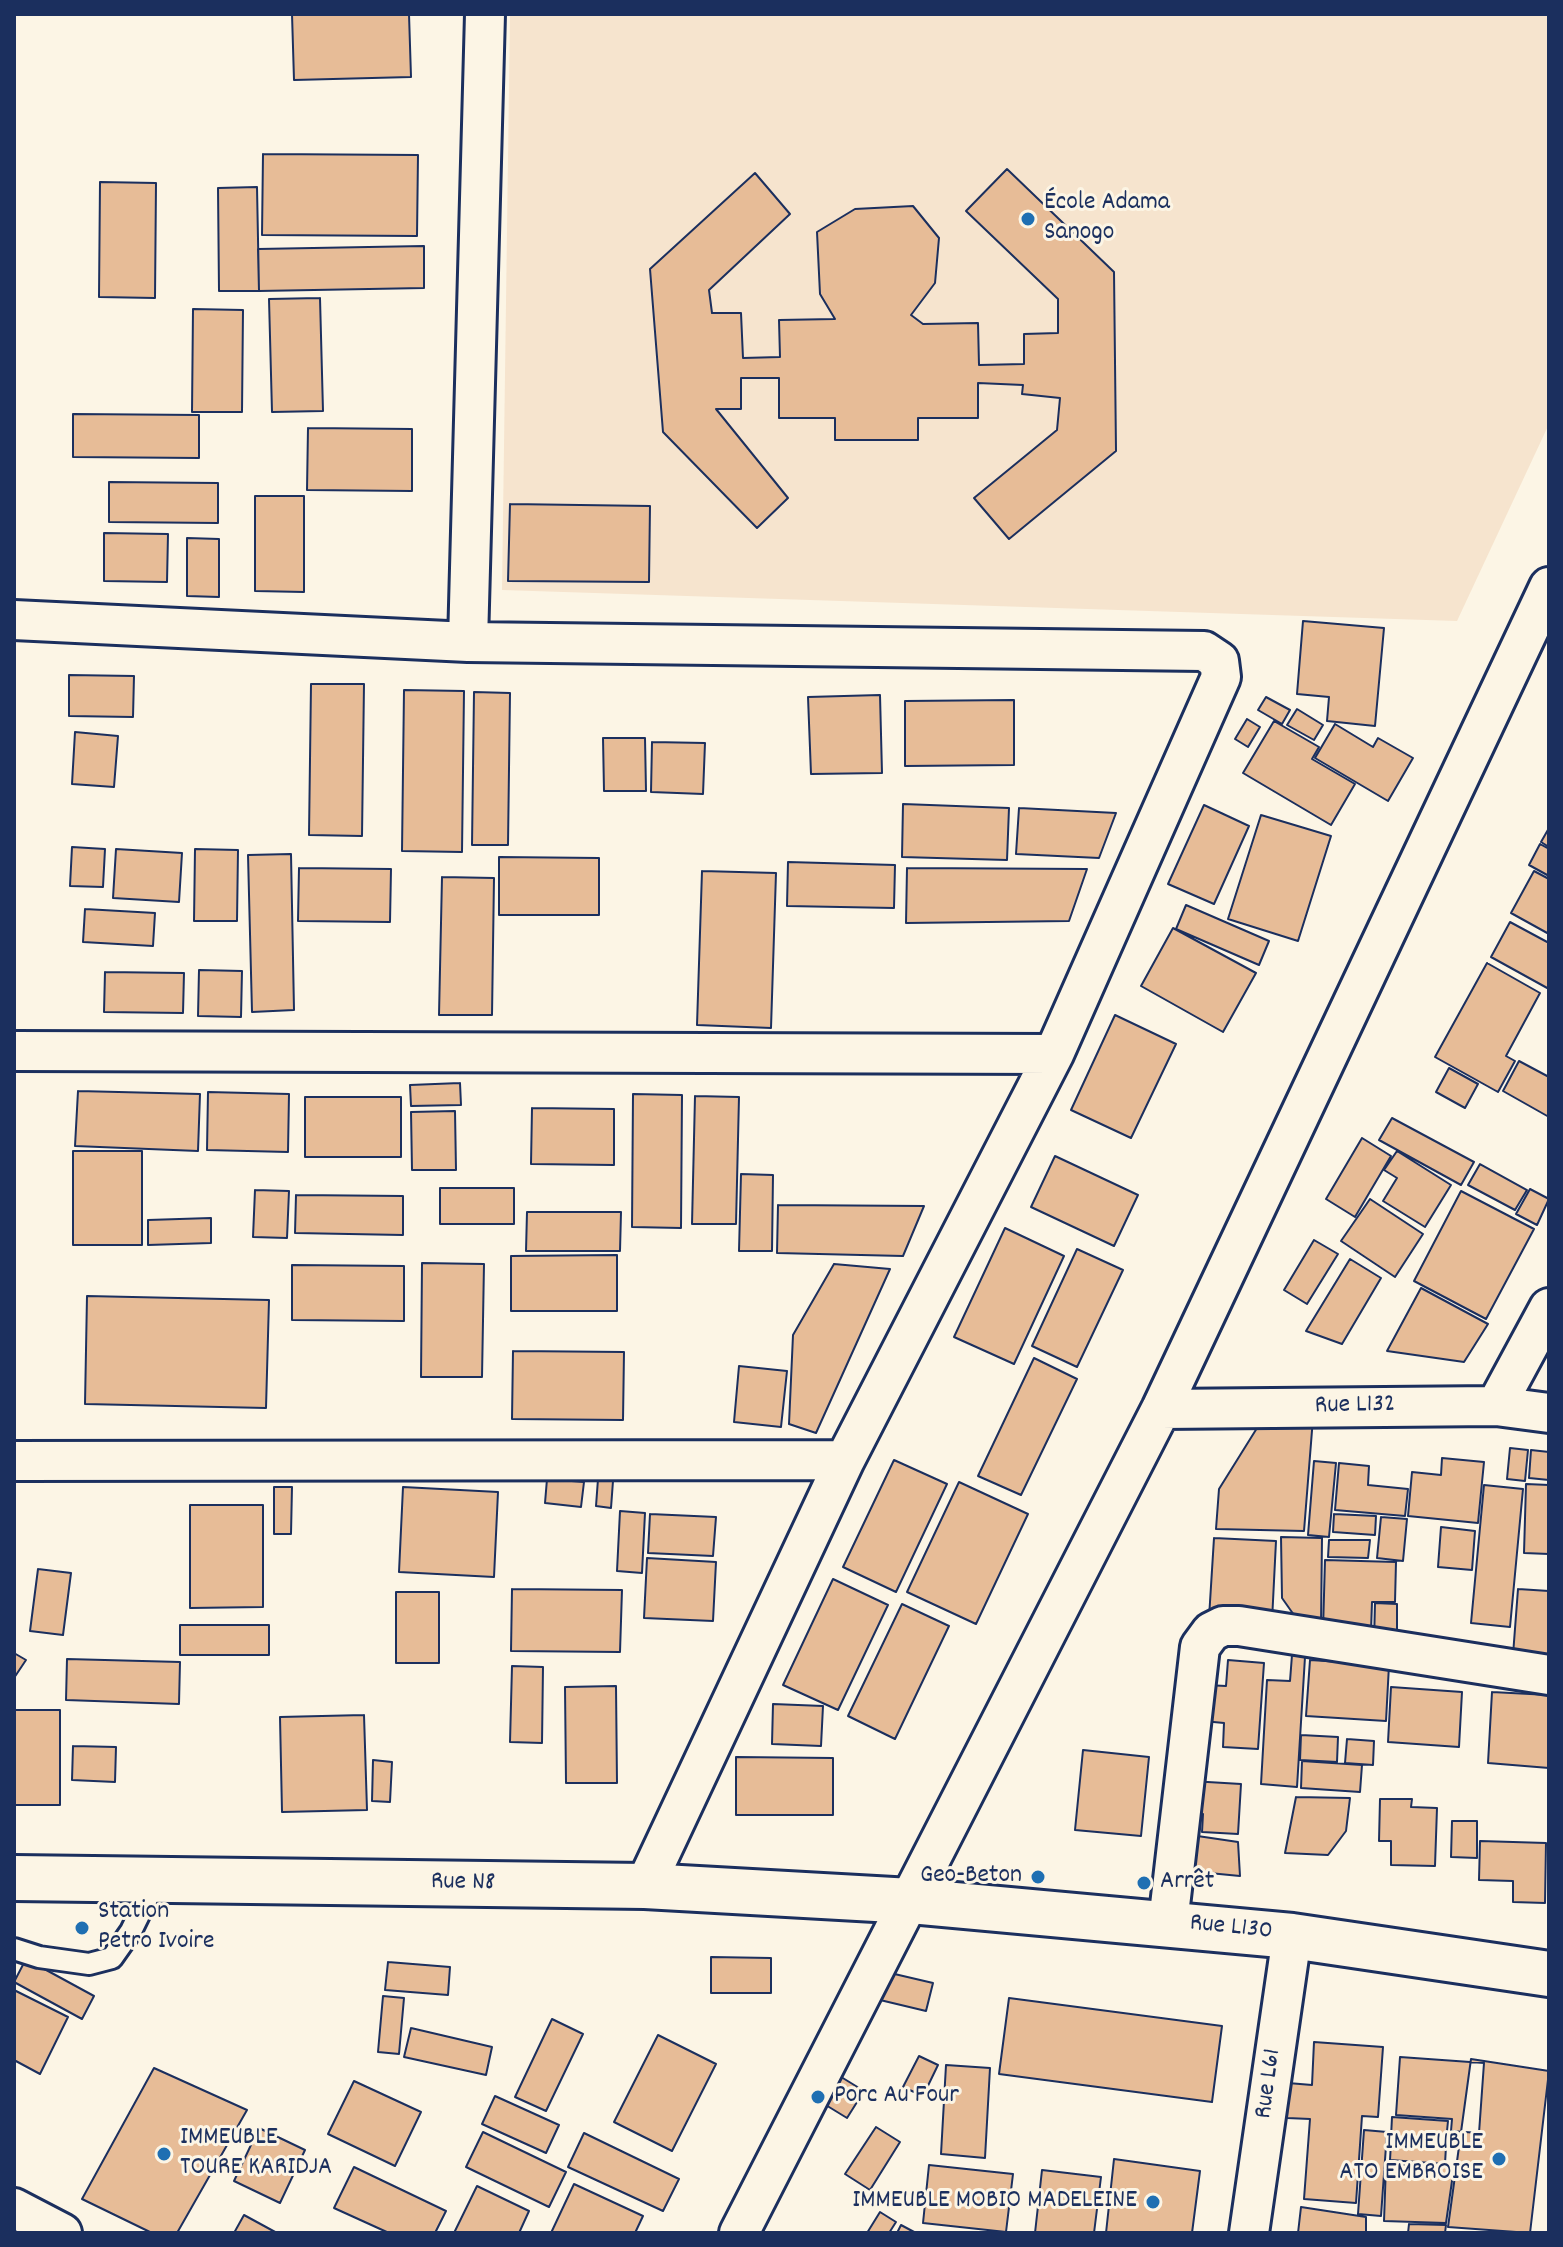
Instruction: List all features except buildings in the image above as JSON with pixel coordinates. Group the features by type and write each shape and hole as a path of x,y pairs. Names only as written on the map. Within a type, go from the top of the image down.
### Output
{"street":[{"path":"468,642 485,14"},
{"path":"739,2233 1161,1409 1549,587"},
{"path":"14,620 468,642 1204,651 1219,661 1221,677 1054,1054 845,1460 645,1886"},
{"path":"14,1051 1054,1054"},
{"path":"1496,1406 1549,1308"},
{"name":"Rue L132","path":"1161,1409 1496,1406 1549,1413"},
{"path":"14,1461 845,1460"},
{"path":"1168,1923 1200,1647 1211,1632 1223,1626 1239,1626 1549,1675"},
{"name":"Rue N8","path":"14,1878 645,1886 911,1901"},
{"name":"Rue L130","path":"911,1901 1292,1936 1549,1974"},
{"name":"Rue L61","path":"1249,2233 1292,1936"},
{"path":"14,2208 62,2233"}],"lane":[{"path":"14,1949 39,1957 89,1964 112,1958 131,1931 156,1880"}],"shaded area":[{"name":"École Adama Sanogo","path":"510,14 1549,14 1549,424 1457,621 502,590"}],"place":[{"name":"École Adama Sanogo","path":"1028,219"},
{"name":"Geo-Beton","path":"1038,1877"},
{"name":"Arrêt","path":"1144,1883"},
{"name":"Station Petro Ivoire","path":"82,1928"},
{"name":"Porc Au Four","path":"818,2097"},
{"name":"IMMEUBLE TOURE KARIDJA","path":"164,2154"},
{"name":"IMMEUBLE ATO EMBROISE","path":"1499,2159"},
{"name":"IMMEUBLE MOBIO MADELEINE","path":"1153,2202"}]}
